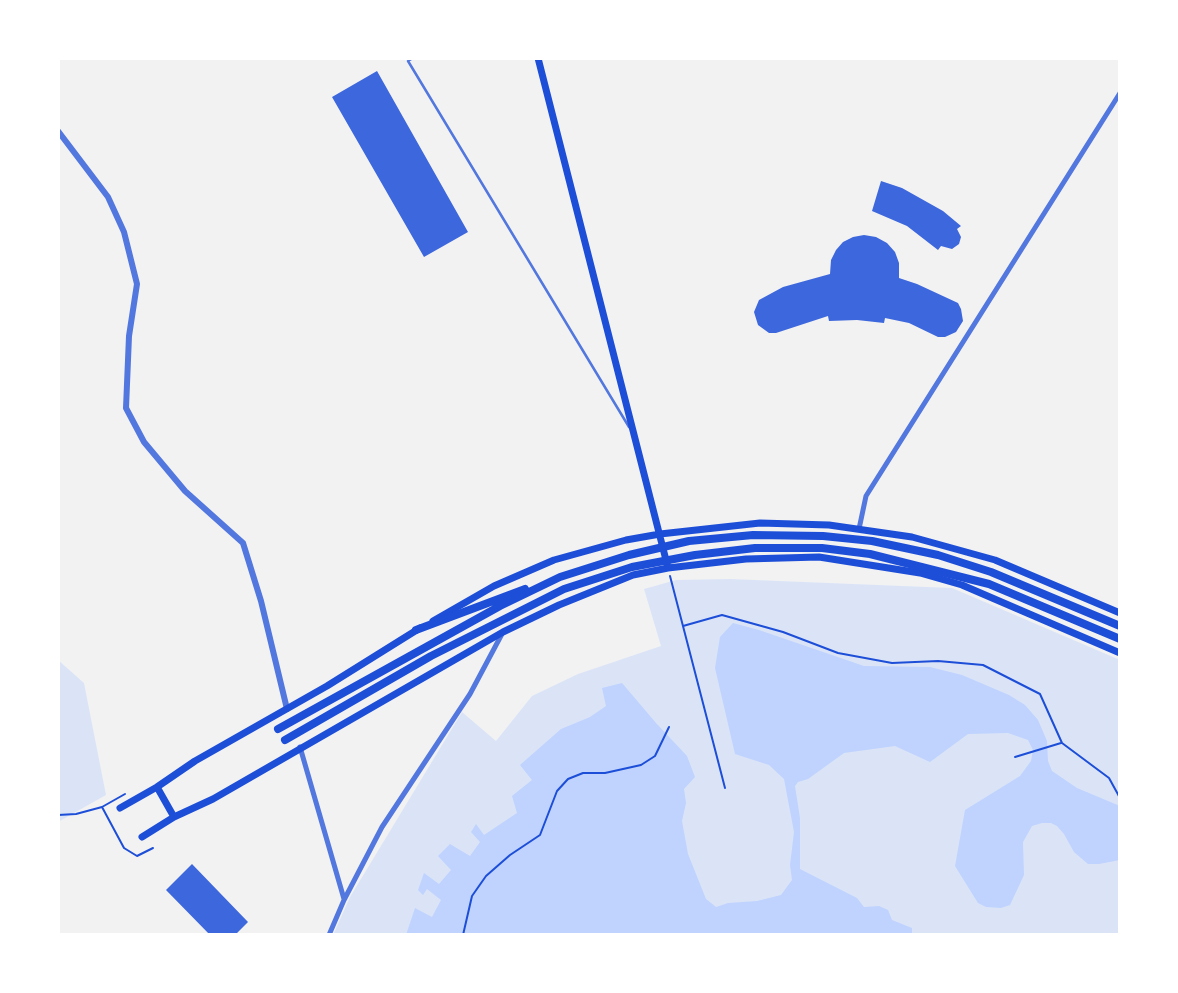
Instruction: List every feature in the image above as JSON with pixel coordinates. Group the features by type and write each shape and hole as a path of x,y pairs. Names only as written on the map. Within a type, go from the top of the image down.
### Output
{"highway":[{"path":"416,630 488,602 629,555 689,541 753,535 823,536 872,541 938,555 1002,576 1120,626"},
{"path":"285,740 432,656 564,589 632,567 695,555 755,548 822,548 870,554 989,584 1120,639"},
{"path":"278,729 500,606 560,577"}],"main road":[{"path":"538,58 668,568"},
{"path":"120,808 158,787 195,761 494,586 554,560 626,540 760,523 829,525 859,529 912,537 995,560 1120,613"},
{"path":"142,837 503,632 559,604 633,575 668,568 746,559 819,557 920,573 962,584 1120,653"},
{"path":"158,787 174,817"}],"street":[{"path":"859,529 866,496 1120,93"},
{"path":"58,131 108,197 124,232 137,284 129,336 127,408 144,442 185,491 243,542 261,601 287,709"},
{"path":"329,935 382,827 470,694 503,632"},
{"path":"300,747 344,900"}],"lane":[{"path":"413,58 408,61 637,441"}],"path":[{"path":"668,568 725,788"},
{"path":"683,626 722,615 783,632 838,653 892,663 938,661 983,665 1040,694 1062,743 1109,778 1120,798"},
{"path":"463,935 472,896 486,876 540,835 557,791 568,779 583,773 605,773 641,765 655,756 669,727"},
{"path":"1015,757 1062,743"},
{"path":"58,815 76,814 102,807 125,794"},
{"path":"102,807 124,848 137,856 153,848"}],"shaded area":[{"path":"730,579 952,588 1120,660 1120,935 333,935 350,897 462,712 496,741 532,696 578,674 661,646 644,589 676,580"},
{"path":"58,660 84,683 106,795 58,822"}],"water":[{"path":"733,623 864,666 930,667 962,675 1009,695 1025,705 1038,720 1047,741 1048,761 1052,771 1077,788 1120,806 1120,860 1088,864 1074,852 1057,826 1042,823 1032,826 1023,842 1024,875 1010,905 1001,908 986,907 978,903 955,866 965,810 1020,776 1031,761 1033,750 1028,740 1008,733 968,734 930,762 895,746 844,753 795,786 800,818 800,869 857,898 864,907 879,906 888,910 892,920 912,928 912,935 406,935 415,908 432,917 441,900 427,889 423,895 418,890 424,873 439,884 451,870 438,856 450,844 470,856 480,842 471,832 476,824 484,835 517,813 512,796 532,780 520,765 561,729 590,717 606,706 602,688 622,683 687,756 695,777 684,789 686,803 682,821 688,854 706,899 716,907 781,895 792,880 790,865 794,832 784,779 769,765 735,754 715,668 720,637"}],"building":[{"path":"377,71 468,232 424,257 332,97"},
{"path":"881,181 902,188 943,211 961,226 957,229 961,237 959,244 952,249 941,246 938,250 907,226 872,211"},
{"path":"864,235 887,243 895,252 899,263 899,278 958,303 963,321 956,332 938,337 909,323 885,318 884,323 829,321 828,316 776,333 769,333 758,325 754,312 759,300 783,287 830,274 831,260 836,250 843,242"},
{"path":"192,864 248,922 235,935 210,935 166,890"}]}
